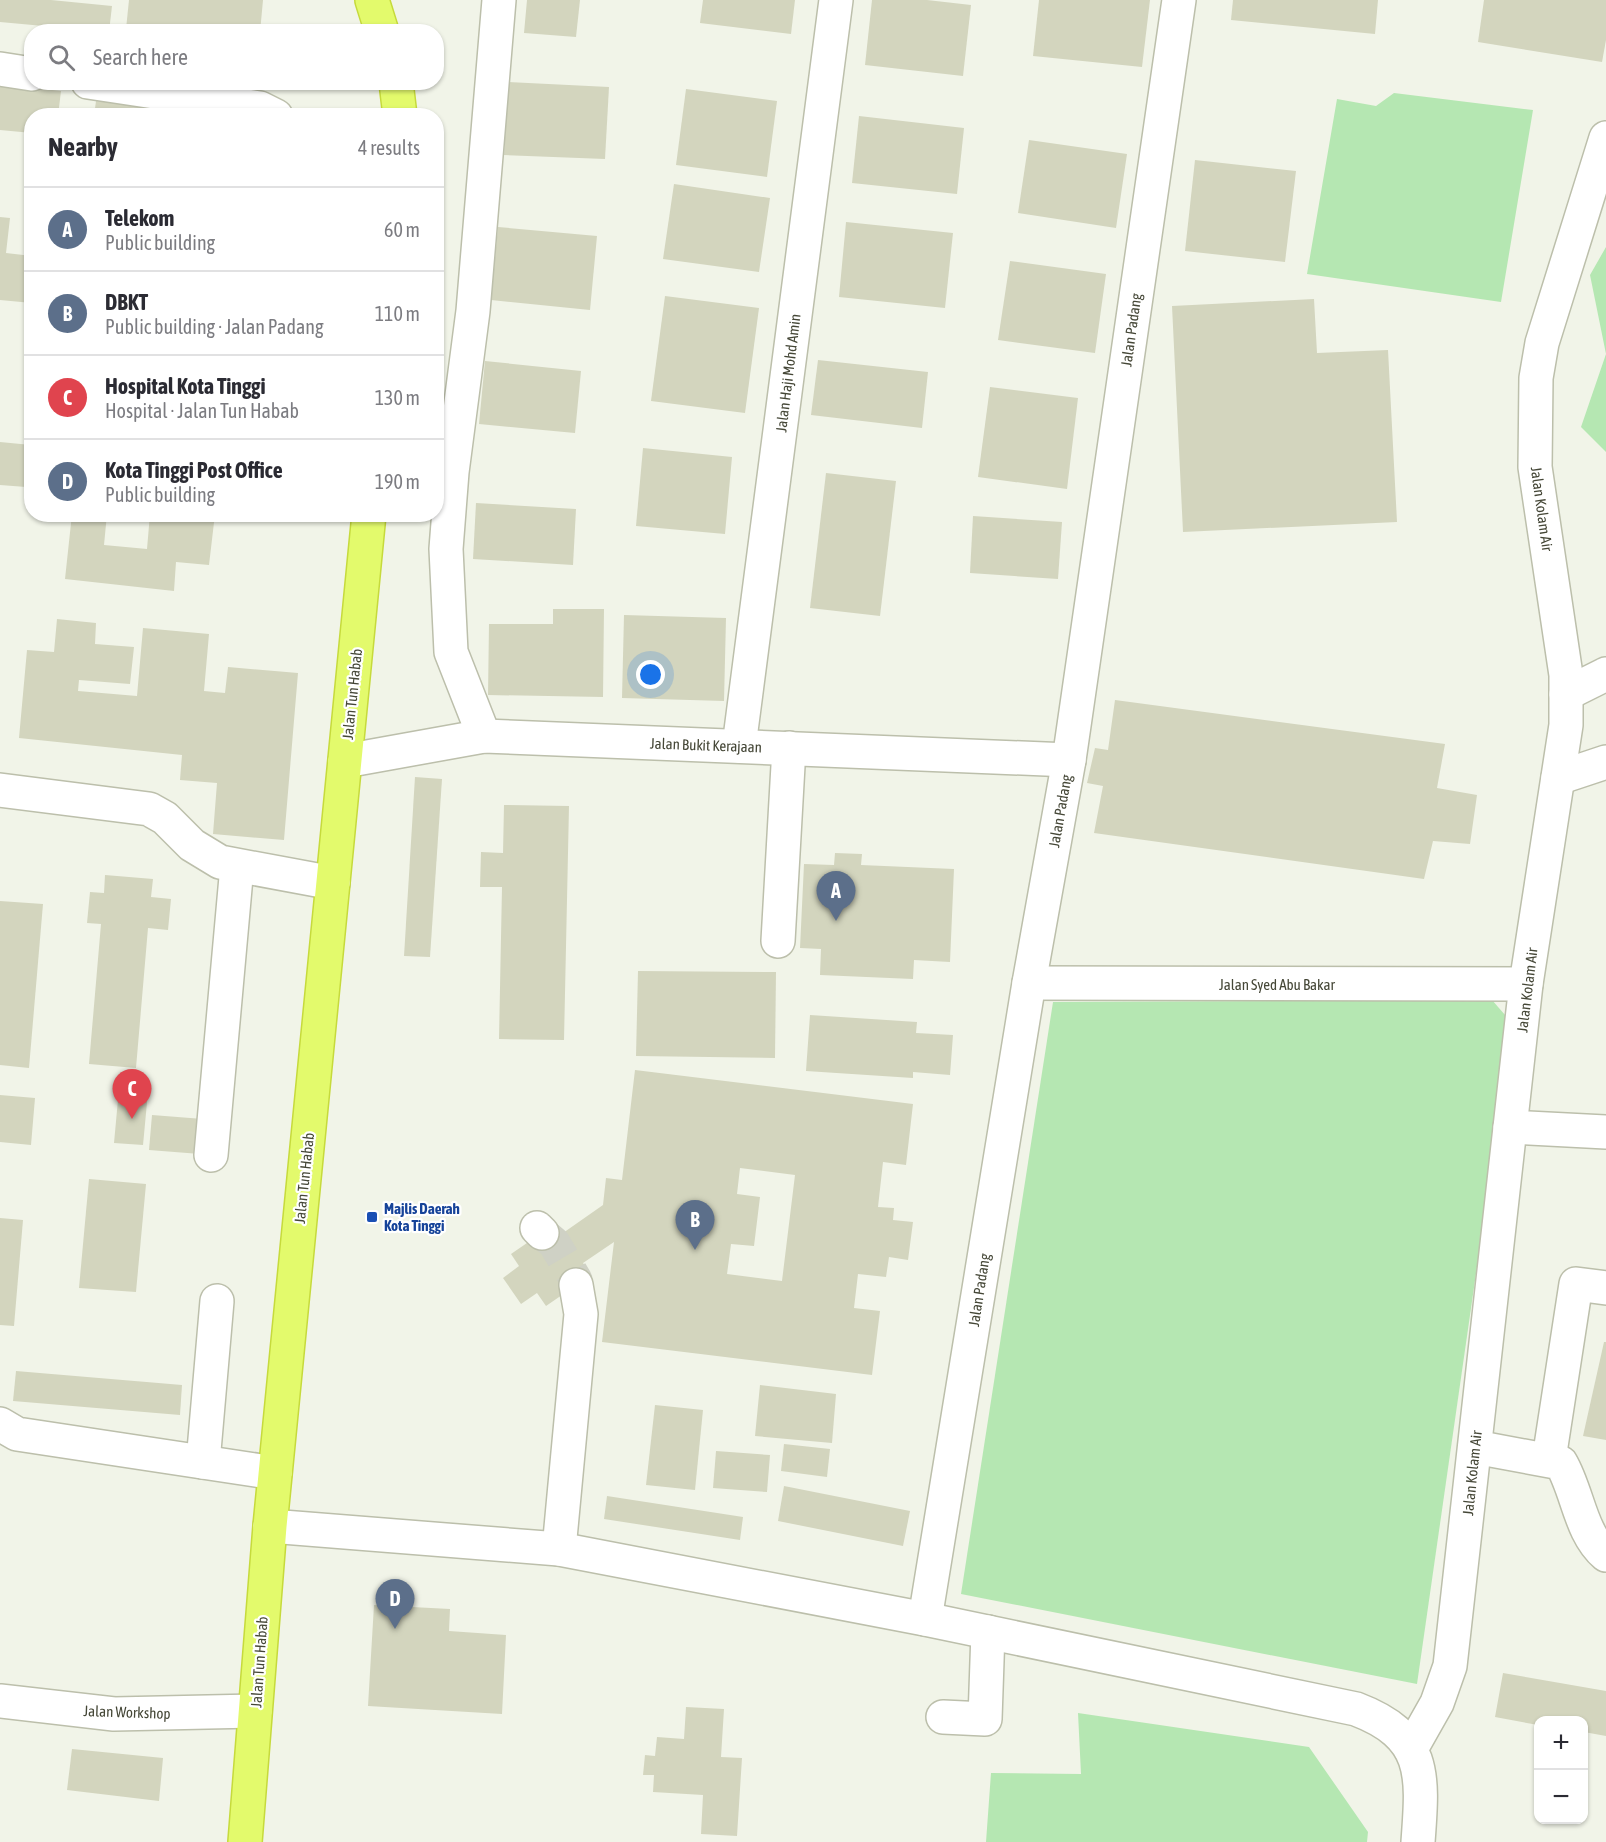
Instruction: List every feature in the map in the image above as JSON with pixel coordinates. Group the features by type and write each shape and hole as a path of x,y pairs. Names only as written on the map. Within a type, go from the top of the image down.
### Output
{"highway":[{"path":"372,0 380,24"},
{"path":"397,90 398,108"},
{"name":"Jalan Tun Habab","path":"245,1842 270,1526 368,522"}],"street":[{"path":"484,736 451,652 446,549 452,472 473,311 499,0"},
{"name":"Jalan Haji Mohd Amin","path":"739,746 836,0"},
{"name":"Jalan Padang","path":"925,1620 1029,983 1069,760 1179,0"},
{"path":"0,69 24,73"},
{"path":"141,90 260,108"},
{"name":"Jalan Kolam Air","path":"1411,1749 1437,1703 1450,1666 1526,984 1566,725 1566,675 1535,467 1536,378 1542,344 1606,138"},
{"path":"1566,694 1606,674"},
{"name":"Jalan Bukit Kerajaan","path":"345,761 484,736 1069,760"},
{"path":"778,941 789,748"},
{"path":"1558,778 1606,762"},
{"path":"0,790 149,809 165,818 192,845 220,862 237,867 333,883"},
{"path":"211,1155 237,867"},
{"name":"Jalan Syed Abu Bakar","path":"1029,983 1526,984"},
{"path":"1510,1127 1606,1132"},
{"path":"1549,1458 1576,1284 1606,1288"},
{"path":"559,1549 580,1314 576,1285"},
{"path":"203,1462 217,1301"},
{"path":"0,1424 17,1434 275,1473"},
{"path":"1475,1447 1549,1458 1561,1463 1587,1528 1596,1546 1606,1555"},
{"path":"270,1526 559,1549 988,1632 1356,1709 1382,1719 1397,1731 1411,1749 1419,1770 1421,1789 1418,1842"},
{"path":"943,1717 985,1719 988,1632"},
{"name":"Jalan Workshop","path":"0,1701 114,1714 255,1711"}],"green space":[{"path":"1394,93 1533,110 1501,302 1307,274 1337,99 1376,106"},
{"path":"1606,247 1606,354 1590,275"},
{"path":"1606,354 1606,452 1581,427"},
{"path":"1492,1000 1512,1023 1417,1684 961,1594 1053,1002"},
{"path":"1078,1713 1309,1747 1368,1832 1367,1842 986,1842 991,1773 1081,1774"}],"building":[{"path":"0,0 51,0 112,6 110,24 0,22"},
{"path":"129,0 263,0 261,24 127,24"},
{"path":"527,0 580,0 576,37 524,33"},
{"path":"703,0 795,0 791,34 700,23"},
{"path":"872,0 927,0 971,5 963,76 865,65"},
{"path":"1039,0 1150,0 1142,67 1033,56"},
{"path":"1233,0 1378,0 1375,34 1231,20"},
{"path":"1484,0 1606,0 1606,40 1602,62 1478,42"},
{"path":"508,82 609,87 605,159 504,155"},
{"path":"0,84 24,87 24,90 61,91 59,108 24,108 24,132 0,130"},
{"path":"686,89 777,101 767,177 676,165"},
{"path":"96,101 164,108 95,108"},
{"path":"859,116 964,128 957,194 852,183"},
{"path":"1029,140 1127,154 1116,228 1018,213"},
{"path":"1195,160 1296,171 1285,262 1185,251"},
{"path":"674,184 770,198 759,272 663,259"},
{"path":"0,217 10,218 6,253 24,255 24,302 0,300"},
{"path":"846,222 953,233 945,308 839,297"},
{"path":"498,227 597,236 590,310 491,300"},
{"path":"1010,261 1106,274 1095,353 998,340"},
{"path":"665,296 759,308 745,413 651,401"},
{"path":"1314,299 1317,353 1388,350 1397,522 1183,532 1172,306"},
{"path":"818,360 928,372 922,428 811,415"},
{"path":"485,361 581,371 575,433 479,424"},
{"path":"990,387 1078,398 1067,489 978,477"},
{"path":"0,442 24,444 24,487 0,485"},
{"path":"643,448 732,457 725,534 636,526"},
{"path":"826,473 896,481 880,616 810,608"},
{"path":"476,503 576,509 573,565 473,559"},
{"path":"973,516 1062,522 1058,579 970,573"},
{"path":"71,522 106,522 104,545 147,549 149,522 214,522 209,565 176,562 174,591 65,579"},
{"path":"553,609 604,609 603,697 488,695 489,624 553,624"},
{"path":"624,615 726,618 724,701 622,698"},
{"path":"57,619 96,623 95,644 134,647 130,684 79,680 78,691 137,696 143,628 209,634 204,691 225,693 228,667 298,673 284,840 213,834 217,783 180,780 182,755 19,738 27,650 54,652"},
{"path":"1115,700 1445,744 1437,788 1477,795 1470,844 1433,841 1424,879 1094,833 1103,786 1087,783 1095,748 1108,750"},
{"path":"415,777 442,779 430,957 404,956"},
{"path":"504,805 569,806 564,1040 499,1039 502,887 480,887 481,852 503,853"},
{"path":"835,853 862,854 861,865 954,869 950,962 914,960 913,979 820,975 821,949 800,948 804,864 834,865"},
{"path":"105,875 153,879 151,897 171,899 168,930 148,928 136,1068 89,1064 101,924 87,923 90,892 104,893"},
{"path":"0,901 43,904 29,1068 0,1065"},
{"path":"638,971 776,972 775,1058 636,1056"},
{"path":"810,1015 917,1022 916,1033 953,1035 950,1075 913,1072 913,1078 806,1071"},
{"path":"635,1070 913,1104 906,1165 883,1162 878,1207 894,1208 893,1220 913,1222 908,1260 889,1257 886,1277 858,1274 854,1308 880,1311 872,1375 602,1342 614,1242 583,1263 591,1275 546,1306 537,1293 521,1304 503,1278 519,1266 511,1254 556,1223 563,1233 603,1205 606,1178 622,1180","holes":["740,1168 795,1175 782,1281 727,1274 731,1244 754,1246 760,1197 737,1194"]},
{"path":"120,1078 149,1081 143,1145 114,1143"},
{"path":"0,1095 35,1098 31,1145 0,1142"},
{"path":"152,1115 203,1119 200,1154 149,1150"},
{"path":"89,1179 146,1184 136,1292 79,1288"},
{"path":"0,1218 23,1220 14,1326 0,1325"},
{"path":"1604,1342 1606,1342 1606,1440 1583,1436"},
{"path":"16,1371 182,1385 180,1415 13,1401"},
{"path":"760,1385 836,1394 832,1443 755,1436"},
{"path":"655,1405 703,1410 695,1490 646,1485"},
{"path":"784,1444 830,1449 827,1477 781,1471"},
{"path":"716,1451 770,1455 767,1492 713,1488"},
{"path":"784,1486 910,1511 903,1546 778,1521"},
{"path":"607,1496 743,1517 740,1540 604,1519"},
{"path":"374,1605 450,1609 449,1631 506,1635 502,1714 368,1706"},
{"path":"1503,1673 1606,1691 1606,1736 1588,1733 1588,1716 1534,1716 1534,1724 1495,1717"},
{"path":"686,1707 724,1709 721,1757 742,1758 737,1836 701,1834 703,1795 653,1792 654,1775 643,1775 645,1755 655,1756 657,1737 684,1739"},
{"path":"72,1749 163,1758 159,1801 67,1790"}],"tunnel":[{"path":"542,1233 554,1243 576,1280 576,1285"}],"place":[{"name":"Telekom","path":"836,921"},
{"name":"Hospital Kota Tinggi","path":"132,1119"},
{"name":"Majlis Daerah Kota Tinggi","path":"372,1217"},
{"name":"DBKT","path":"695,1250"},
{"name":"Kota Tinggi Post Office","path":"395,1629"}]}
